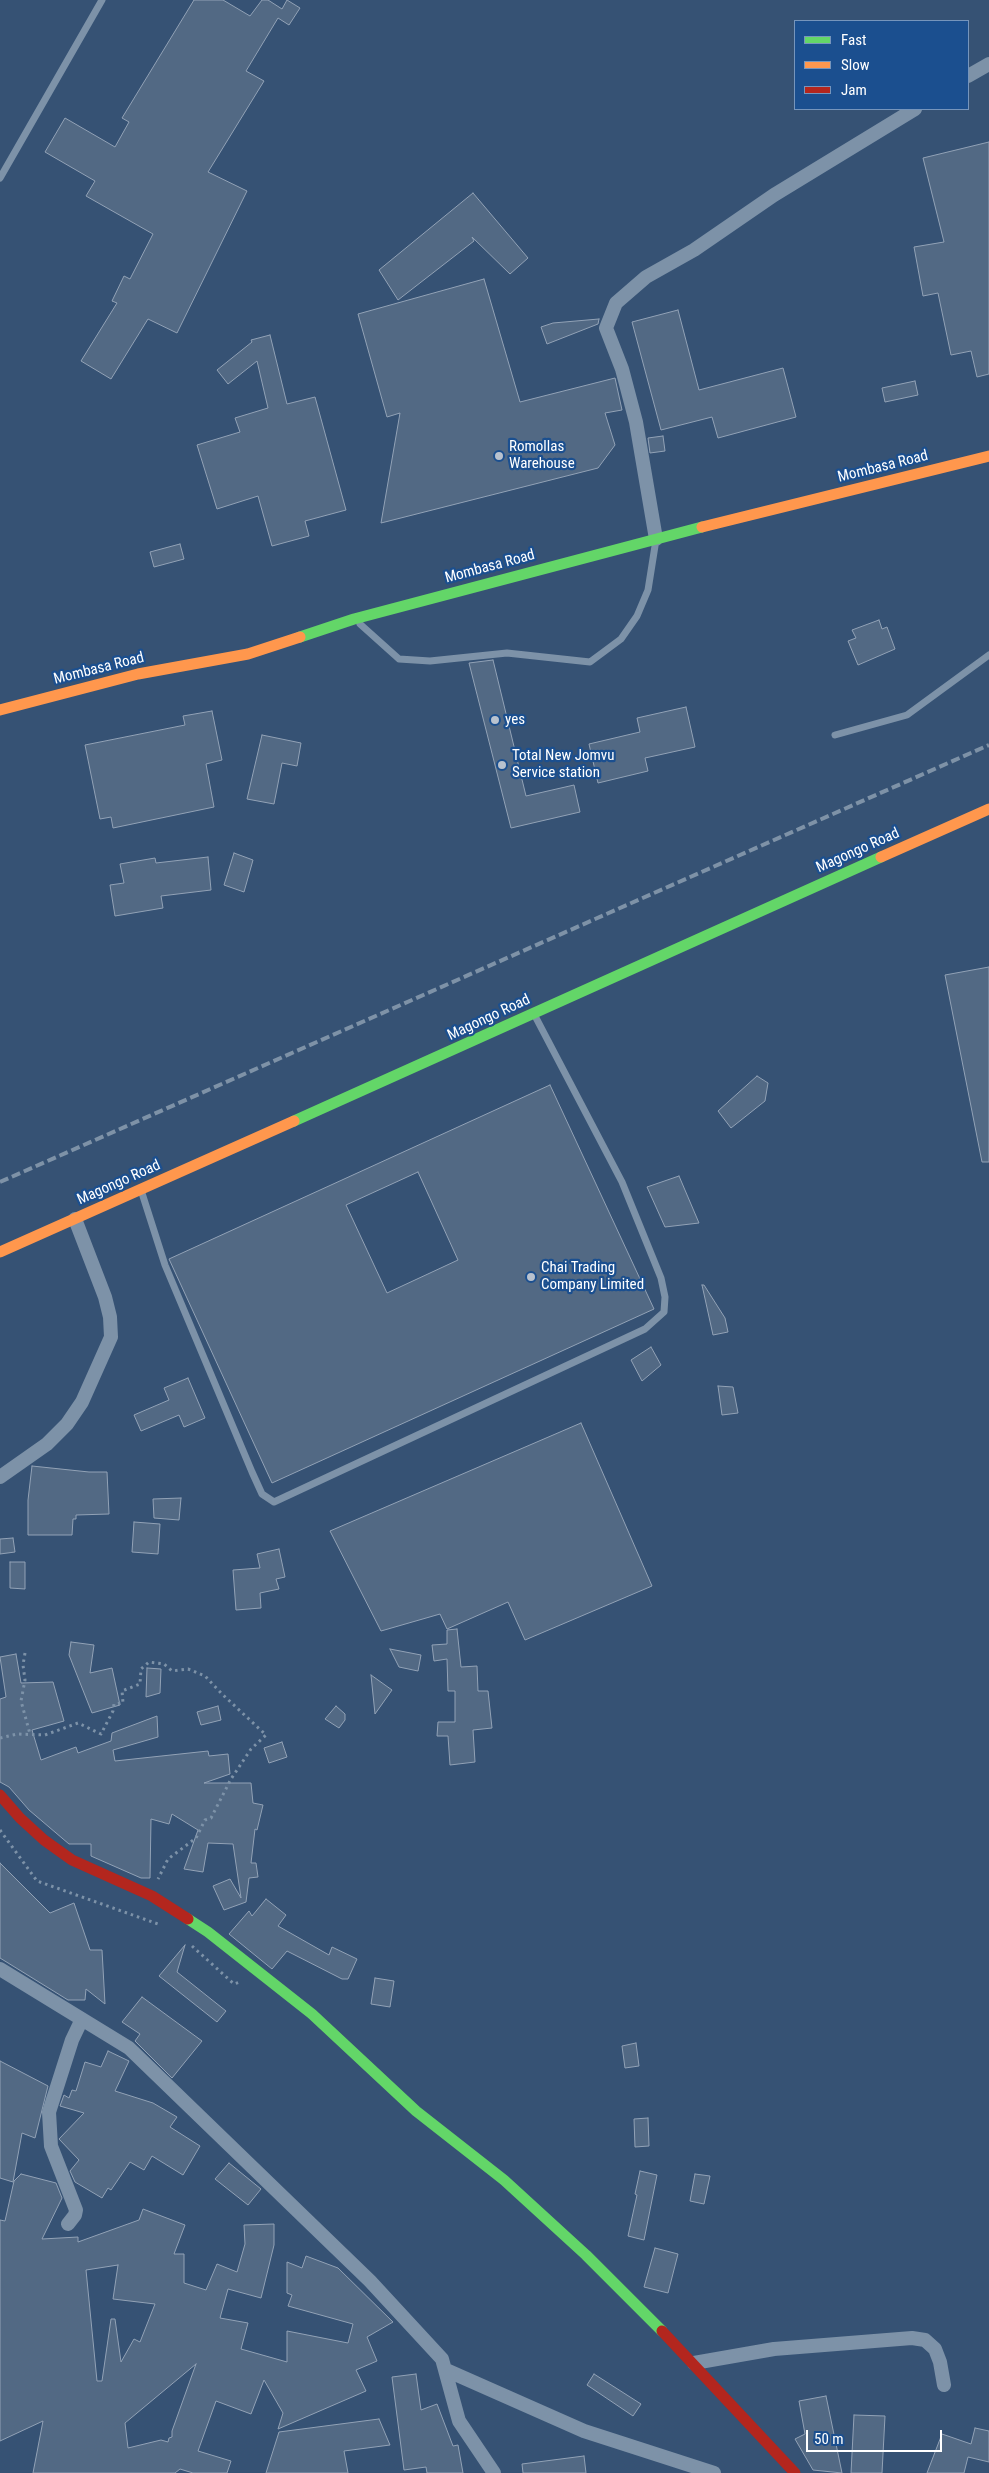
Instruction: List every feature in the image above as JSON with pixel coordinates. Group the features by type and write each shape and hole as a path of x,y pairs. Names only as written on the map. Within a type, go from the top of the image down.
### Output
{"main road":[{"name":"Mombasa Road","path":"0,710 138,674 248,654 354,619 656,539 989,456"},
{"name":"Magongo Road","path":"0,1252 989,809"},
{"path":"0,1795 20,1818 44,1840 72,1860 152,1896 208,1932 260,1975 312,2014 416,2111 504,2180 586,2256 694,2362 795,2473"}],"street":[{"path":"969,75 989,64"},
{"path":"656,539 636,422 622,369 606,328 616,303 646,277 694,250 774,195 913,110"},
{"path":"0,1477 47,1444 67,1424 82,1402 111,1336 110,1317 105,1297 74,1219"},
{"path":"0,1969 119,2040 154,2070 370,2281 442,2359 459,2421 494,2473"},
{"path":"68,2224 73,2220 76,2210 51,2146 49,2112 72,2040 82,2019"},
{"path":"694,2362 774,2349 912,2338 925,2340 935,2349 940,2362 944,2385"},
{"path":"446,2370 584,2431 714,2473"}],"lane":[{"path":"0,178 102,0"},
{"path":"354,619 399,659 430,661 507,653 590,662 621,639 636,616 648,590 656,539"},
{"path":"835,735 907,715 989,654"},
{"path":"141,1190 165,1265 252,1472 262,1494 274,1502 645,1329 664,1312 665,1297 661,1278 622,1182 534,1013"}],"path":[{"path":"25,1653 23,1665 25,1680 21,1701 30,1734"},
{"path":"0,1738 17,1734 45,1735 78,1724 101,1734 113,1711 114,1704 123,1703 122,1691 140,1684 142,1669 149,1662 164,1664 172,1671 188,1669 205,1676 266,1735 251,1749 231,1779 211,1818 205,1820 196,1838 168,1859 152,1896"},
{"path":"0,1830 37,1881 161,1925"},
{"path":"185,1939 234,1984 260,1975"}],"building":[{"path":"194,0 223,0 250,16 262,0 268,0 282,9 287,0 300,8 289,25 278,18 246,71 264,81 208,172 247,191 177,333 148,319 111,379 81,361 117,303 112,301 124,276 130,279 153,234 86,196 95,181 45,152 65,118 115,147 129,122 122,118"},
{"path":"989,142 989,374 977,377 971,351 951,355 938,293 923,296 914,247 944,242 923,158"},
{"path":"473,193 528,258 510,274 472,237 474,241 398,300 379,270"},
{"path":"484,279 520,402 615,378 622,410 605,413 615,445 598,468 381,523 400,413 387,417 358,314"},
{"path":"678,310 699,390 783,368 796,417 718,438 712,417 661,430 632,322"},
{"path":"599,319 598,324 547,344 541,327 553,323"},
{"path":"270,335 287,404 315,397 346,510 305,521 309,536 272,546 258,496 217,509 197,445 240,432 235,418 268,408 257,361 228,384 217,370 252,342 251,340"},
{"path":"915,381 918,395 885,402 882,388"},
{"path":"663,436 665,451 650,453 648,438"},
{"path":"180,544 184,559 154,567 150,552"},
{"path":"879,620 882,629 887,627 895,649 858,665 848,641 856,638 852,630"},
{"path":"493,660 526,796 574,785 580,812 511,828 469,663"},
{"path":"686,707 695,747 645,758 648,771 598,783 589,744 640,732 637,718"},
{"path":"212,711 222,760 206,764 214,807 113,828 111,817 100,819 85,745 185,725 183,716"},
{"path":"262,735 301,743 297,766 282,763 274,804 247,799"},
{"path":"234,853 253,860 244,892 224,885"},
{"path":"208,857 211,890 161,896 163,908 115,916 110,885 124,883 120,864 155,858 156,863"},
{"path":"989,967 989,1162 982,1162 945,975"},
{"path":"757,1076 768,1083 765,1101 731,1128 718,1111"},
{"name":"Chai Trading Company Limited","path":"550,1085 654,1309 272,1483 169,1259","holes":["418,1172 458,1260 387,1293 346,1205"]},
{"path":"679,1176 699,1223 665,1227 647,1187"},
{"path":"702,1285 704,1285 725,1318 728,1332 713,1335"},
{"path":"651,1347 661,1365 642,1381 631,1360"},
{"path":"188,1378 205,1418 184,1427 179,1415 141,1431 134,1415 169,1400 164,1388"},
{"path":"718,1386 733,1387 738,1413 722,1415"},
{"path":"581,1423 652,1586 525,1640 508,1602 447,1629 440,1614 381,1631 330,1531"},
{"path":"32,1466 107,1472 109,1514 76,1515 76,1519 73,1519 72,1535 28,1535 28,1500"},
{"path":"181,1498 179,1520 154,1518 153,1499"},
{"path":"134,1522 160,1524 158,1554 132,1552"},
{"path":"13,1538 15,1552 0,1554 0,1539"},
{"path":"279,1549 285,1577 276,1579 279,1589 260,1593 261,1608 236,1610 233,1570 260,1568 257,1554"},
{"path":"10,1562 25,1562 25,1589 10,1588"},
{"path":"457,1629 461,1667 477,1666 478,1691 488,1691 492,1728 473,1730 475,1762 450,1765 448,1736 437,1736 438,1722 455,1722 455,1691 448,1691 447,1659 434,1661 432,1645 447,1644 447,1630"},
{"path":"71,1642 94,1645 90,1673 112,1668 120,1705 92,1713 69,1655"},
{"path":"390,1649 421,1655 418,1671 399,1667"},
{"path":"16,1654 21,1683 53,1682 64,1721 32,1730 41,1760 76,1747 78,1753 111,1741 112,1733 157,1716 158,1737 113,1750 115,1761 208,1751 209,1756 228,1754 230,1774 204,1783 251,1783 253,1803 263,1805 257,1830 255,1829 251,1863 256,1863 258,1877 249,1878 246,1902 224,1910 213,1886 230,1879 241,1898 233,1844 208,1843 203,1872 184,1869 198,1830 172,1814 169,1824 151,1819 150,1878 141,1878 91,1856 91,1844 69,1844 29,1810 9,1787 0,1782 0,1699 6,1697 0,1657"},
{"path":"147,1668 161,1669 160,1693 146,1697"},
{"path":"371,1675 392,1690 375,1714"},
{"path":"218,1706 221,1720 201,1725 197,1712"},
{"path":"336,1706 345,1714 345,1720 339,1728 325,1719"},
{"path":"282,1742 287,1757 269,1763 264,1748"},
{"path":"0,1863 50,1913 74,1903 90,1950 102,1950 105,2004 86,1989 85,2000 68,2000 0,1958"},
{"path":"266,1899 286,1915 278,1926 329,1955 332,1947 357,1959 348,1979 342,1979 287,1951 272,1969 229,1934 249,1911 252,1916"},
{"path":"185,1945 177,1972 226,2011 217,2022 159,1976"},
{"path":"375,1978 394,1981 390,2007 371,2004"},
{"path":"142,1997 202,2041 172,2078 135,2041 140,2034 122,2022"},
{"path":"636,2043 639,2066 625,2068 622,2046"},
{"path":"108,2051 129,2061 115,2091 153,2103 177,2117 170,2127 200,2146 183,2175 152,2156 144,2170 130,2162 111,2190 108,2188 102,2198 75,2182 70,2171 79,2160 59,2139 84,2113 60,2106 64,2095 69,2098 72,2090 76,2091 85,2062 101,2067"},
{"path":"0,2061 48,2086 35,2138 22,2133 13,2182 0,2178"},
{"path":"648,2118 649,2146 635,2147 634,2119"},
{"path":"229,2163 261,2189 248,2205 215,2179"},
{"path":"640,2171 657,2175 644,2240 628,2236"},
{"path":"21,2174 56,2183 62,2198 42,2239 78,2237 78,2242 139,2220 143,2209 185,2225 174,2254 184,2254 184,2283 206,2290 217,2264 237,2272 245,2244 244,2225 274,2224 274,2245 261,2298 228,2289 220,2318 248,2323 241,2349 287,2362 287,2331 348,2343 353,2324 288,2306 292,2295 287,2293 287,2262 302,2268 306,2256 338,2268 393,2322 367,2337 377,2361 356,2370 366,2391 278,2429 283,2413 264,2380 251,2414 216,2401 198,2451 231,2461 227,2473 193,2473 180,2469 175,2473 33,2473 43,2421 0,2441 0,2220 5,2221 14,2181","holes":["118,2265 113,2299 155,2304 140,2342 134,2339 121,2362 115,2319 111,2319 102,2381 97,2381 86,2270","196,2364 172,2431 172,2437 169,2438 168,2442 161,2440 128,2448 125,2423"]},
{"path":"695,2174 710,2176 704,2204 690,2201"},
{"path":"655,2248 678,2254 668,2293 644,2287"},
{"path":"416,2374 421,2410 437,2404 453,2446 458,2445 463,2473 427,2473 426,2467 404,2470 392,2377"},
{"path":"594,2374 641,2404 633,2416 587,2385"},
{"path":"826,2396 842,2473 813,2470 795,2439 805,2434 799,2401"},
{"path":"854,2415 885,2416 882,2473 851,2473"},
{"path":"379,2419 390,2445 344,2451 348,2473 266,2473 279,2432"},
{"path":"975,2428 989,2431 989,2462 968,2457 964,2473 927,2473 942,2434 971,2444"},
{"path":"584,2456 586,2473 523,2473 522,2464"}],"railway":[{"path":"0,1182 989,745"}],"traffic: fast":[{"path":"300,637 354,619 702,527"},
{"path":"294,1121 881,857"},
{"path":"188,1919 208,1932 312,2014 416,2111 504,2180 586,2255 662,2331"}],"traffic: slow":[{"path":"702,527 989,456"},
{"path":"0,710 138,674 248,654 300,637"},
{"path":"881,857 989,809"},
{"path":"0,1252 294,1121"}],"traffic: jam":[{"path":"0,1795 20,1818 44,1840 72,1860 152,1896 188,1919"},
{"path":"662,2331 795,2473"}],"place":[{"name":"Romollas Warehouse","path":"499,456"},
{"name":"yes","path":"495,720"},
{"name":"Total New Jomvu Service station","path":"502,765"},
{"name":"Chai Trading Company Limited","path":"531,1277"}]}
